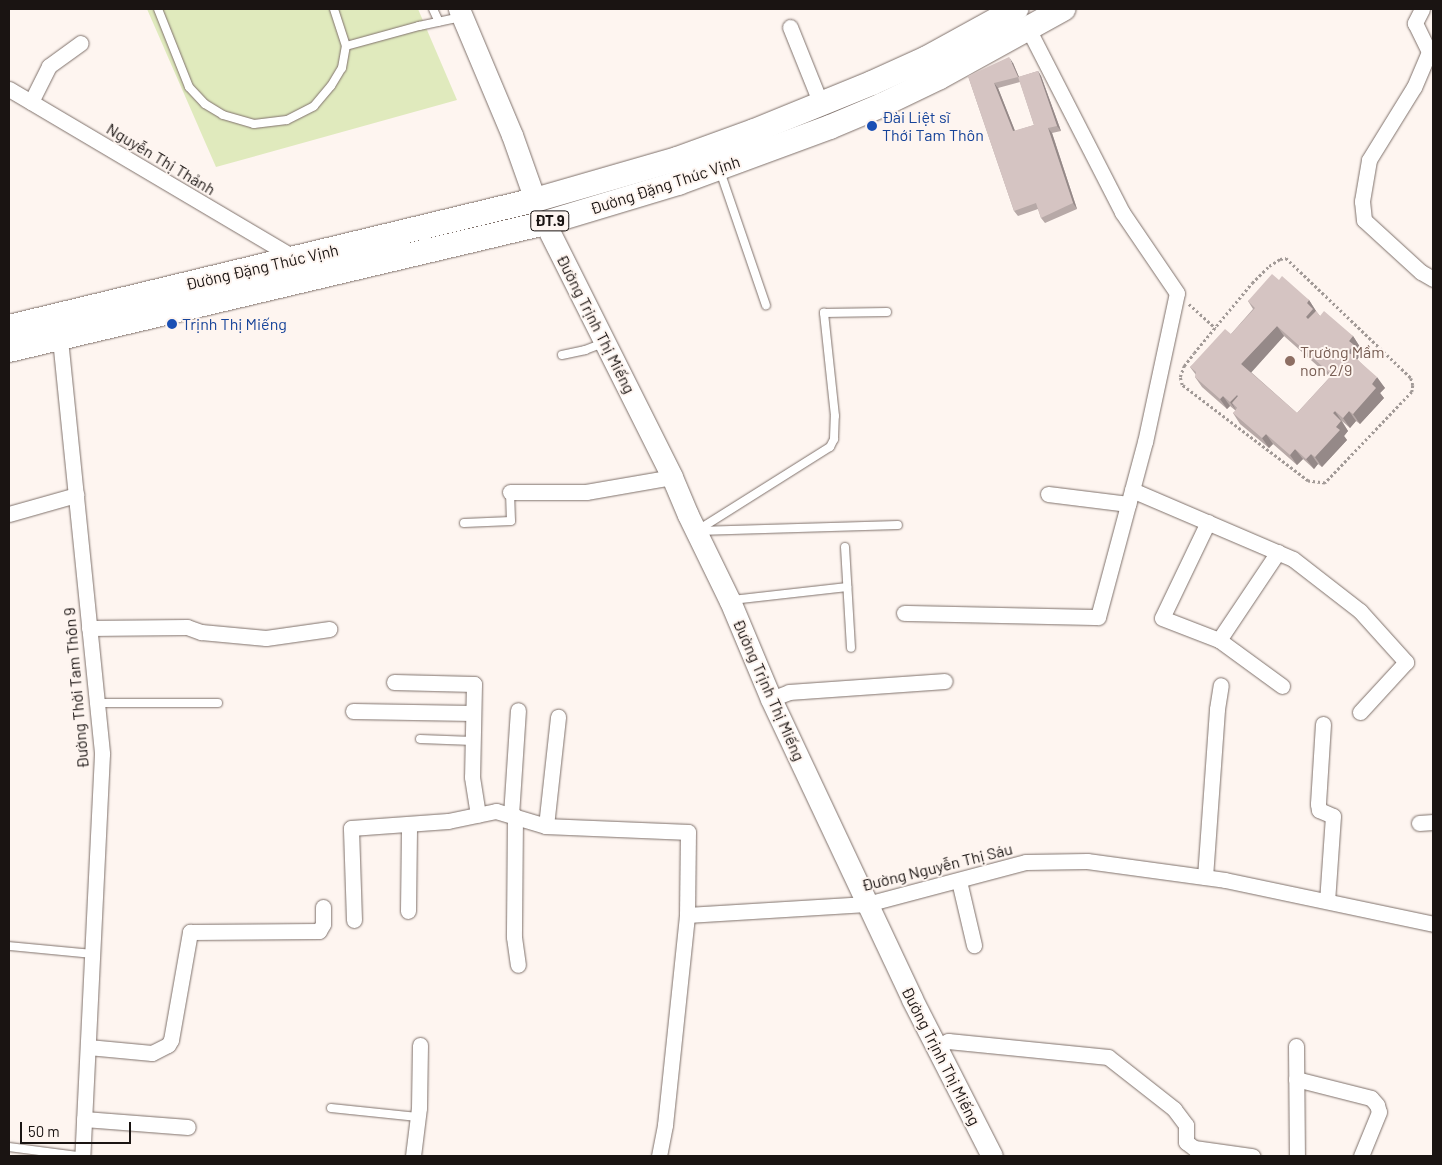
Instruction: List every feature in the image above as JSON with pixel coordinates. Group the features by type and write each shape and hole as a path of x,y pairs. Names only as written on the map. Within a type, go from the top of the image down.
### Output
{"main road":[{"name":"Đường Đặng Thúc Vịnh","path":"9,327 535,200 677,159 821,104 1022,18 1063,9"},
{"path":"461,13 512,135 545,223"},
{"name":"Đường Đặng Thúc Vịnh","path":"9,350 545,223 719,170 882,105 940,77 1022,18"},
{"name":"Đường Trịnh Thị Miếng","path":"545,223 672,477 730,600 771,698 867,904 935,1048 992,1156"}],"street":[{"path":"1422,9 1415,23 1429,52 1414,87 1369,160 1362,201 1364,220 1421,272 1433,278"},
{"path":"904,613 1098,617 1145,442 1177,293 1122,212 1022,18"},
{"path":"790,27 821,104"},
{"path":"30,102 48,66 80,43"},
{"name":"Nguyễn Thị Thảnh","path":"9,89 296,259"},
{"name":"Đường Thời Tam Thôn 9","path":"60,338 102,754 82,1156"},
{"path":"510,492 586,492 672,477"},
{"path":"1048,494 1130,497 1208,522 1294,559 1360,611 1406,662 1360,712"},
{"path":"9,514 76,495"},
{"path":"1208,522 1162,618 1219,640 1282,686"},
{"path":"1219,640 1278,552"},
{"path":"89,628 187,627 201,632 266,638 329,629"},
{"path":"771,698 789,692 945,681"},
{"path":"394,682 474,684 472,777 478,815"},
{"path":"1205,877 1217,709 1221,685"},
{"path":"518,710 513,815 514,936 518,965"},
{"path":"353,711 473,713"},
{"path":"546,826 558,717"},
{"path":"1323,724 1318,804 1319,810 1333,816 1327,901"},
{"path":"354,920 352,828 448,821 496,811 546,826 688,832 688,915 666,1125 659,1156"},
{"path":"408,911 409,825"},
{"name":"Đường Nguyễn Thị Sáu","path":"688,915 867,904 1026,862 1088,860 1205,877 1433,924"},
{"path":"958,881 974,945"},
{"path":"88,1047 152,1053 168,1045 171,1040 190,932 319,931 322,924 323,907"},
{"path":"935,1048 948,1041 1108,1056 1174,1109 1186,1125 1186,1142 1194,1148 1252,1156"},
{"path":"413,1156 418,1117 420,1045"},
{"path":"1296,1046 1297,1156"},
{"path":"1296,1079 1371,1098 1377,1104 1378,1112 1362,1156"},
{"path":"84,1118 188,1127"}],"lane":[{"path":"158,9 189,88 205,104 223,115 254,124 287,120 314,106 331,86 342,68 346,46 334,9"},
{"path":"433,9 439,22"},
{"path":"346,46 439,22 461,13"},
{"path":"719,170 766,305"},
{"path":"696,531 830,447 834,439 835,416 824,313 887,312"},
{"path":"562,355 585,350 605,342"},
{"path":"464,523 511,521 510,492"},
{"path":"696,531 898,525"},
{"path":"845,547 850,648"},
{"path":"730,600 847,587"},
{"path":"97,703 218,703"},
{"path":"420,739 472,740"},
{"path":"9,946 92,954"},
{"path":"331,1108 418,1117"},
{"path":"9,1147 77,1156"}],"path":[{"path":"1280,258 1286,258 1412,378 1412,392 1325,483 1315,484 1308,481 1182,385 1180,377 1184,366 1216,328 1269,266 1280,258"},
{"path":"1177,293 1216,328"}],"green space":[{"path":"147,9 418,9 457,100 216,167"}],"building":[{"path":"1009,57 1018,77 1038,71 1057,126 1048,128 1073,203 1041,218 1036,203 1014,211 968,76","holes":["1018,77 1034,125 1013,131 994,83"]},
{"path":"1272,274 1279,280 1282,276 1309,300 1307,303 1313,309 1306,317 1308,319 1316,311 1320,316 1324,311 1353,336 1349,341 1354,345 1347,353 1351,354 1377,377 1372,384 1376,388 1353,414 1349,411 1343,418 1335,411 1333,413 1341,421 1336,427 1340,430 1315,457 1311,454 1306,459 1295,449 1290,455 1266,434 1262,438 1233,413 1237,408 1232,403 1237,395 1230,402 1223,396 1220,399 1195,377 1196,372 1190,367 1225,329 1231,334 1255,308 1248,301","holes":["1277,326 1332,375 1297,413 1241,364"]}],"place":[{"name":"Đài Liệt sĩ Thới Tam Thôn","path":"872,126"},
{"name":"Trịnh Thị Miếng","path":"172,324"},
{"name":"Trường Mầm non 2/9","path":"1290,361"}]}
